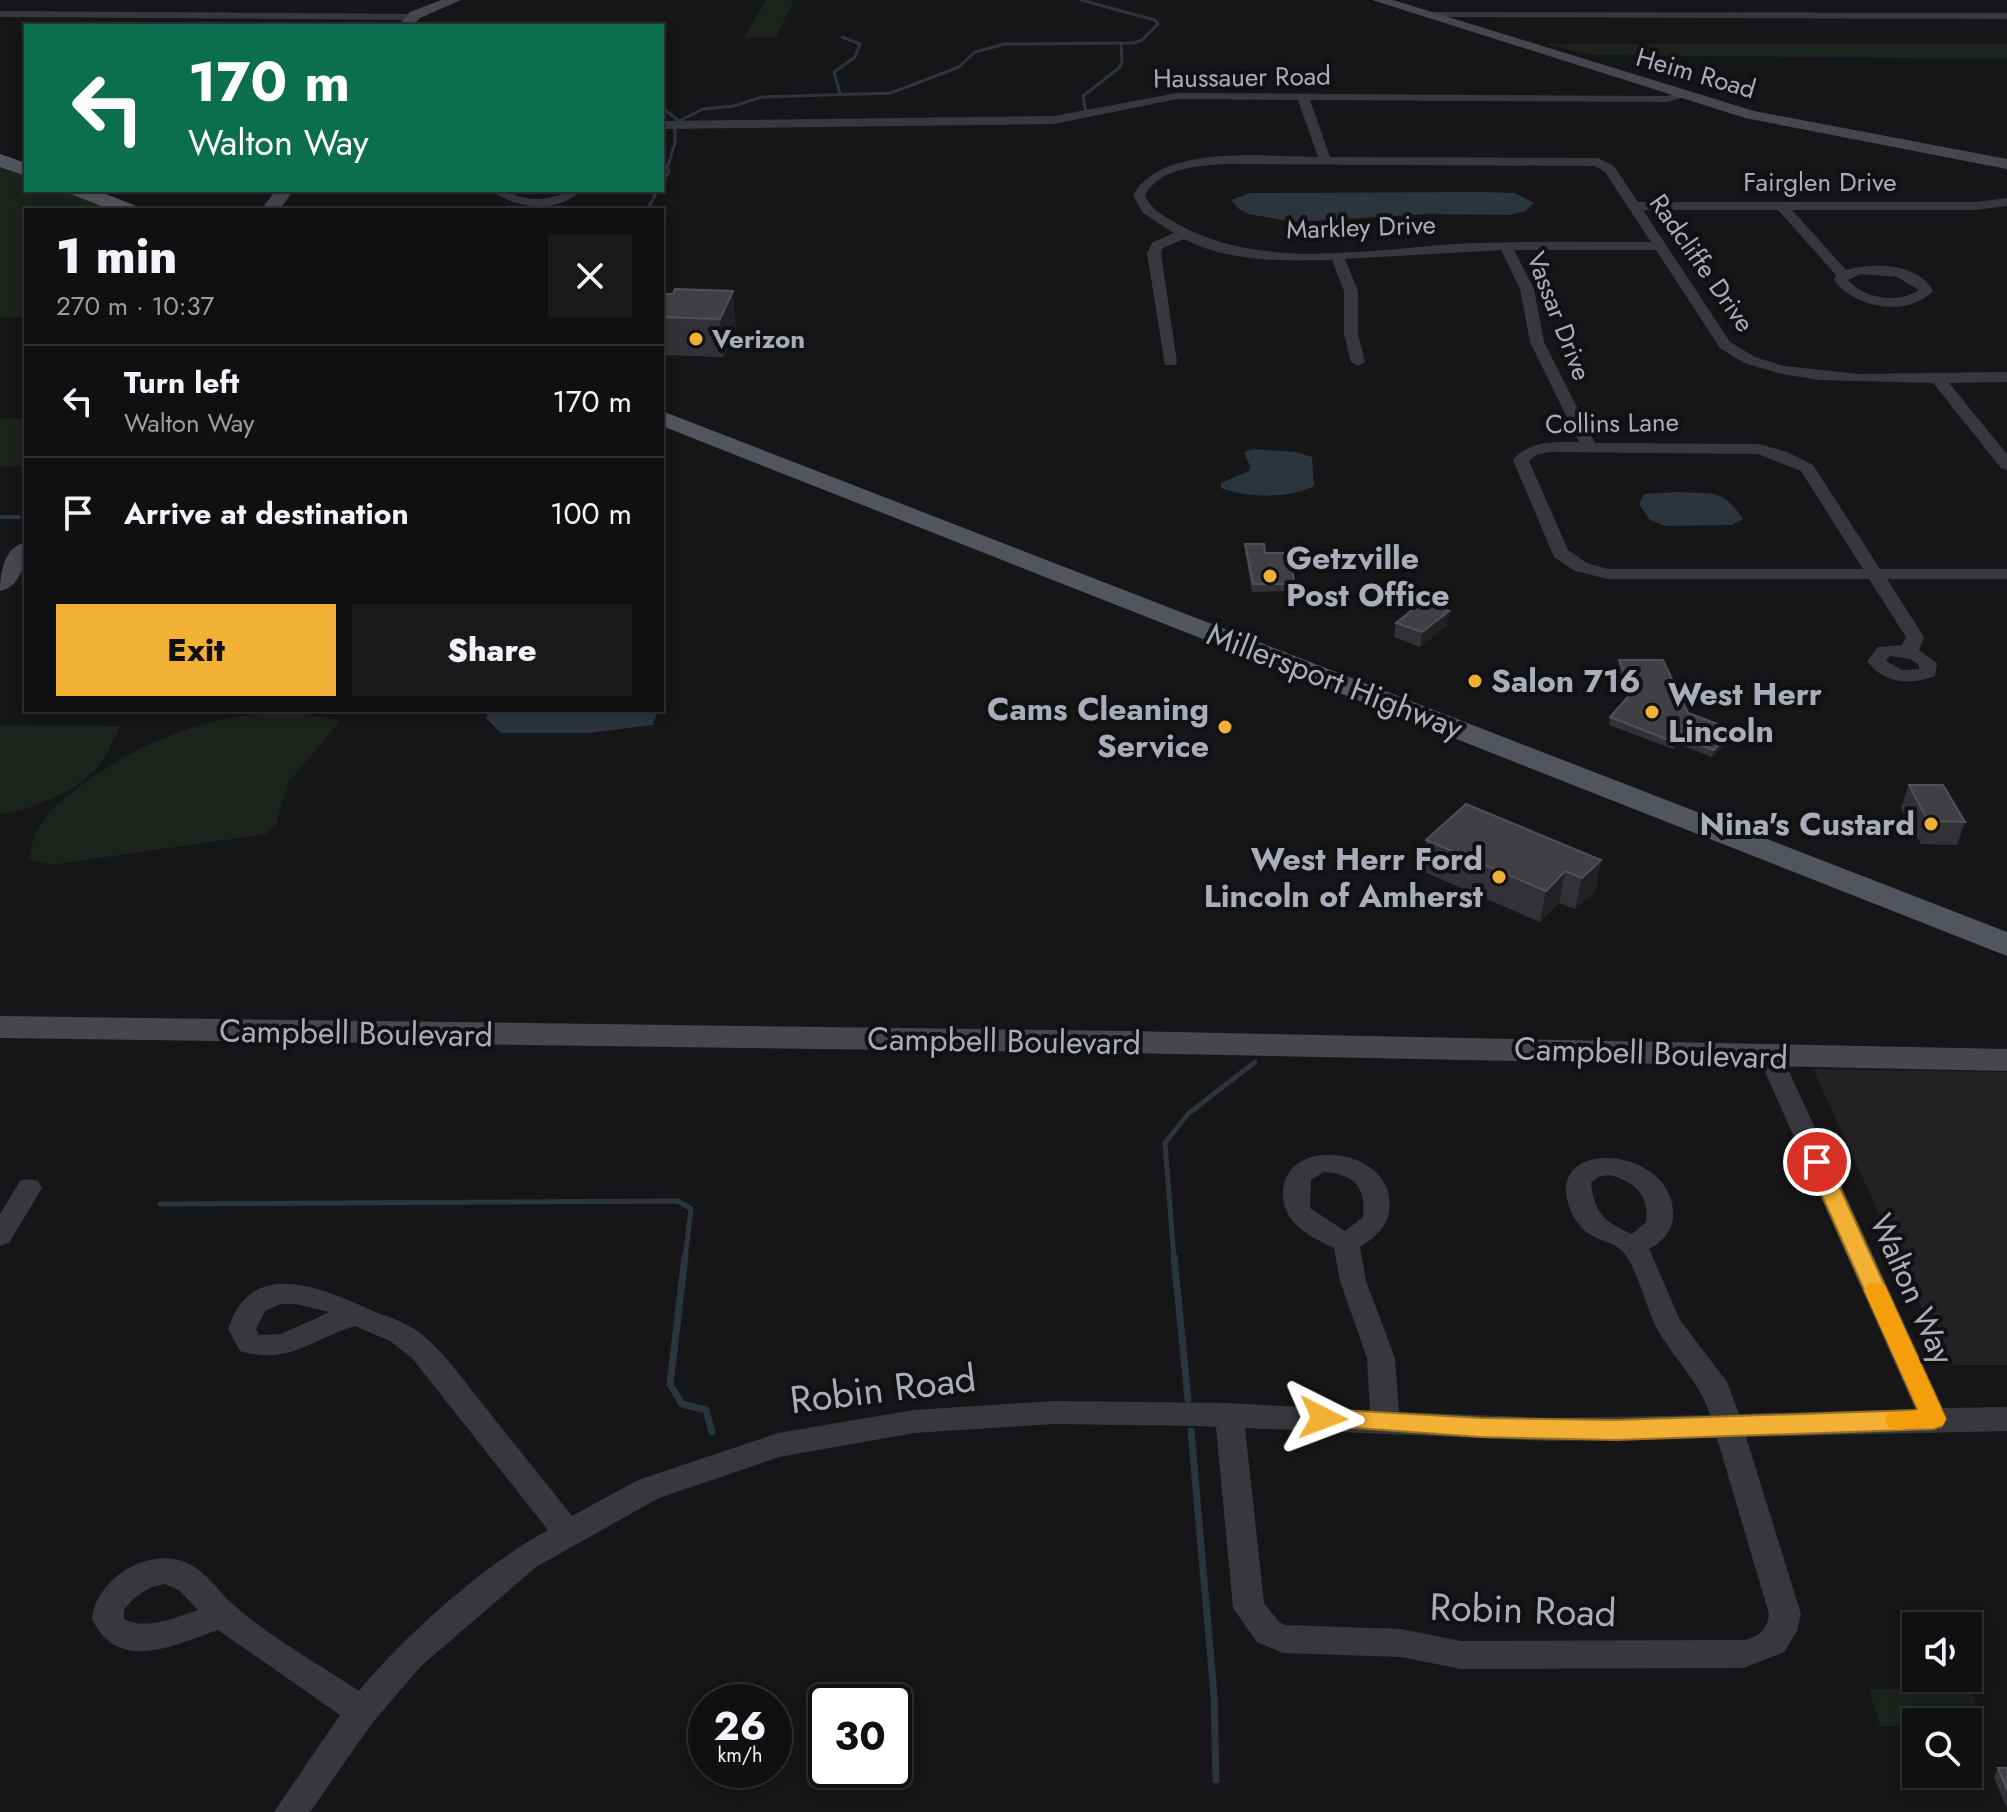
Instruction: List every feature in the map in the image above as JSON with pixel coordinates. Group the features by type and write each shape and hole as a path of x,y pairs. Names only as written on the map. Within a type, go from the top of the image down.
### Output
{"main road":[{"path":"408,22 454,0"},
{"name":"Heim Road","path":"1379,0 1751,115 2007,164"},
{"path":"0,160 24,169"},
{"path":"83,192 124,208"},
{"name":"Millersport Highway","path":"664,419 2007,945"},
{"path":"0,584 24,552"},
{"name":"Campbell Boulevard","path":"0,1027 1126,1042 2007,1060"}],"street":[{"path":"115,15 131,0"},
{"path":"0,14 408,22"},
{"path":"1435,17 2007,16"},
{"name":"Haussauer Road","path":"669,125 1054,120 1094,116 1154,98 1667,99 1681,95"},
{"path":"1303,97 1325,160"},
{"name":"Markley Drive","path":"1325,160 1226,160 1184,167 1160,175 1141,189 1141,201 1172,230 1256,252 1337,256 1505,246 1658,246"},
{"name":"Radcliffe Drive","path":"1325,160 1595,160 1610,169 1658,246 1732,351 1772,369 1834,377 2007,377"},
{"path":"504,192 515,200 542,202 569,197 573,192"},
{"name":"Fairglen Drive","path":"1633,206 2005,205"},
{"path":"1782,206 1843,275 1843,286 1874,299 1903,301 1914,299 1926,291 1924,286 1910,277 1885,270 1860,270 1843,275"},
{"path":"1170,362 1154,253 1158,245 1183,234"},
{"name":"Vassar Drive","path":"1505,246 1527,289 1537,342 1589,447"},
{"path":"1337,256 1351,291 1351,334 1358,362"},
{"path":"1936,377 2007,465"},
{"name":"Collins Lane","path":"1875,574 1807,468 1781,455 1759,449 1550,447 1531,451 1521,460 1560,553 1581,567 1608,574 1875,574 2007,574"},
{"path":"1875,574 1915,637 1909,652"},
{"name":"Walton Way","path":"1770,1056 1934,1419"},
{"path":"0,1236 29,1188"},
{"path":"1346,1243 1353,1281 1381,1358 1385,1422"},
{"name":"Robin Road","path":"1229,1414 1249,1608 1268,1632 1299,1642 1401,1643 1461,1655 1744,1654 1774,1643 1780,1636 1785,1614 1717,1390 1669,1325 1634,1245"},
{"path":"356,1315 379,1322 420,1348 566,1531"},
{"name":"Robin Road","path":"291,1812 361,1711 411,1655 461,1608 566,1531 637,1493 693,1469 747,1451 843,1429 949,1417 1022,1413 1229,1414 1548,1430 2007,1419"},
{"path":"223,1615 361,1711"}],"shaded area":[{"path":"766,0 794,0 776,37 744,38"},
{"path":"1547,44 2007,44 2007,59 1591,55"},
{"path":"0,159 24,169 24,192 84,192 125,208 24,208 24,317 0,317"},
{"path":"1250,193 1515,193 1534,203 1525,211 1510,215 1429,214 1293,222 1249,214 1231,200"},
{"path":"0,419 24,419 24,465 0,467"},
{"path":"1253,449 1297,452 1312,457 1314,486 1268,496 1221,488 1221,483 1249,471 1244,452"},
{"path":"1709,493 1723,497 1743,519 1732,525 1665,526 1650,520 1639,504 1644,494"},
{"path":"293,712 340,721 288,783 275,826 266,834 50,865 29,859 35,835 44,819 71,793 133,752 184,730 210,723 265,713"},
{"path":"490,712 657,712 653,725 587,733 501,733 486,718"},
{"path":"0,725 120,726 103,760 82,781 42,803 0,815"},
{"path":"1813,1069 2007,1072 2007,1365 1948,1365"},
{"path":"1869,1689 1972,1692 1976,1707 1902,1708 1902,1727 1880,1726"}],"building":[{"path":"675,289 733,291 720,319 664,317 664,294 673,294"},
{"name":"Getzville Post Office","path":"1245,544 1264,544 1265,553 1288,553 1295,584 1253,584"},
{"path":"1422,602 1449,611 1422,632 1396,623"},
{"name":"West Herr Lincoln","path":"1619,660 1663,660 1688,713 1733,730 1714,750 1679,737 1674,742 1610,717 1633,691"},
{"path":"1909,785 1943,785 1965,822 1928,821"},
{"path":"1466,804 1601,860 1582,878 1565,871 1546,891 1426,840"},
{"path":"1998,1768 2007,1768 2007,1790"}],"waterway":[{"path":"664,180 675,143 675,123 703,109 734,106 762,97 891,93 959,67 975,52 1005,44 1134,43 1142,40 1158,24 1155,20 1081,0"},
{"path":"840,94 834,72 855,57 860,44 842,37"},
{"path":"1086,113 1083,96 1119,68 1122,62 1121,44"},
{"path":"664,110 678,120"},
{"path":"648,208 657,192"},
{"path":"0,517 19,517"},
{"path":"1174,1259 1165,1143 1188,1114 1255,1062"},
{"path":"160,1204 678,1201 691,1209 685,1259"},
{"path":"685,1257 670,1384 682,1404 706,1410 712,1432"},
{"path":"1174,1257 1188,1399"},
{"path":"1191,1431 1214,1695 1216,1780"}],"slow traffic":[{"path":"1876,1290 1934,1419 1897,1420"}],"place":[{"name":"Verizon","path":"696,339"},
{"name":"Getzville Post Office","path":"1270,576"},
{"name":"Salon 716","path":"1475,681"},
{"name":"West Herr Lincoln","path":"1652,712"},
{"name":"Cams Cleaning Service","path":"1225,727"},
{"name":"Nina's Custard","path":"1931,824"},
{"name":"West Herr Ford Lincoln of Amherst","path":"1499,877"}],"route":[{"path":"1323,1418 1548,1430 1934,1419 1817,1162"}]}
